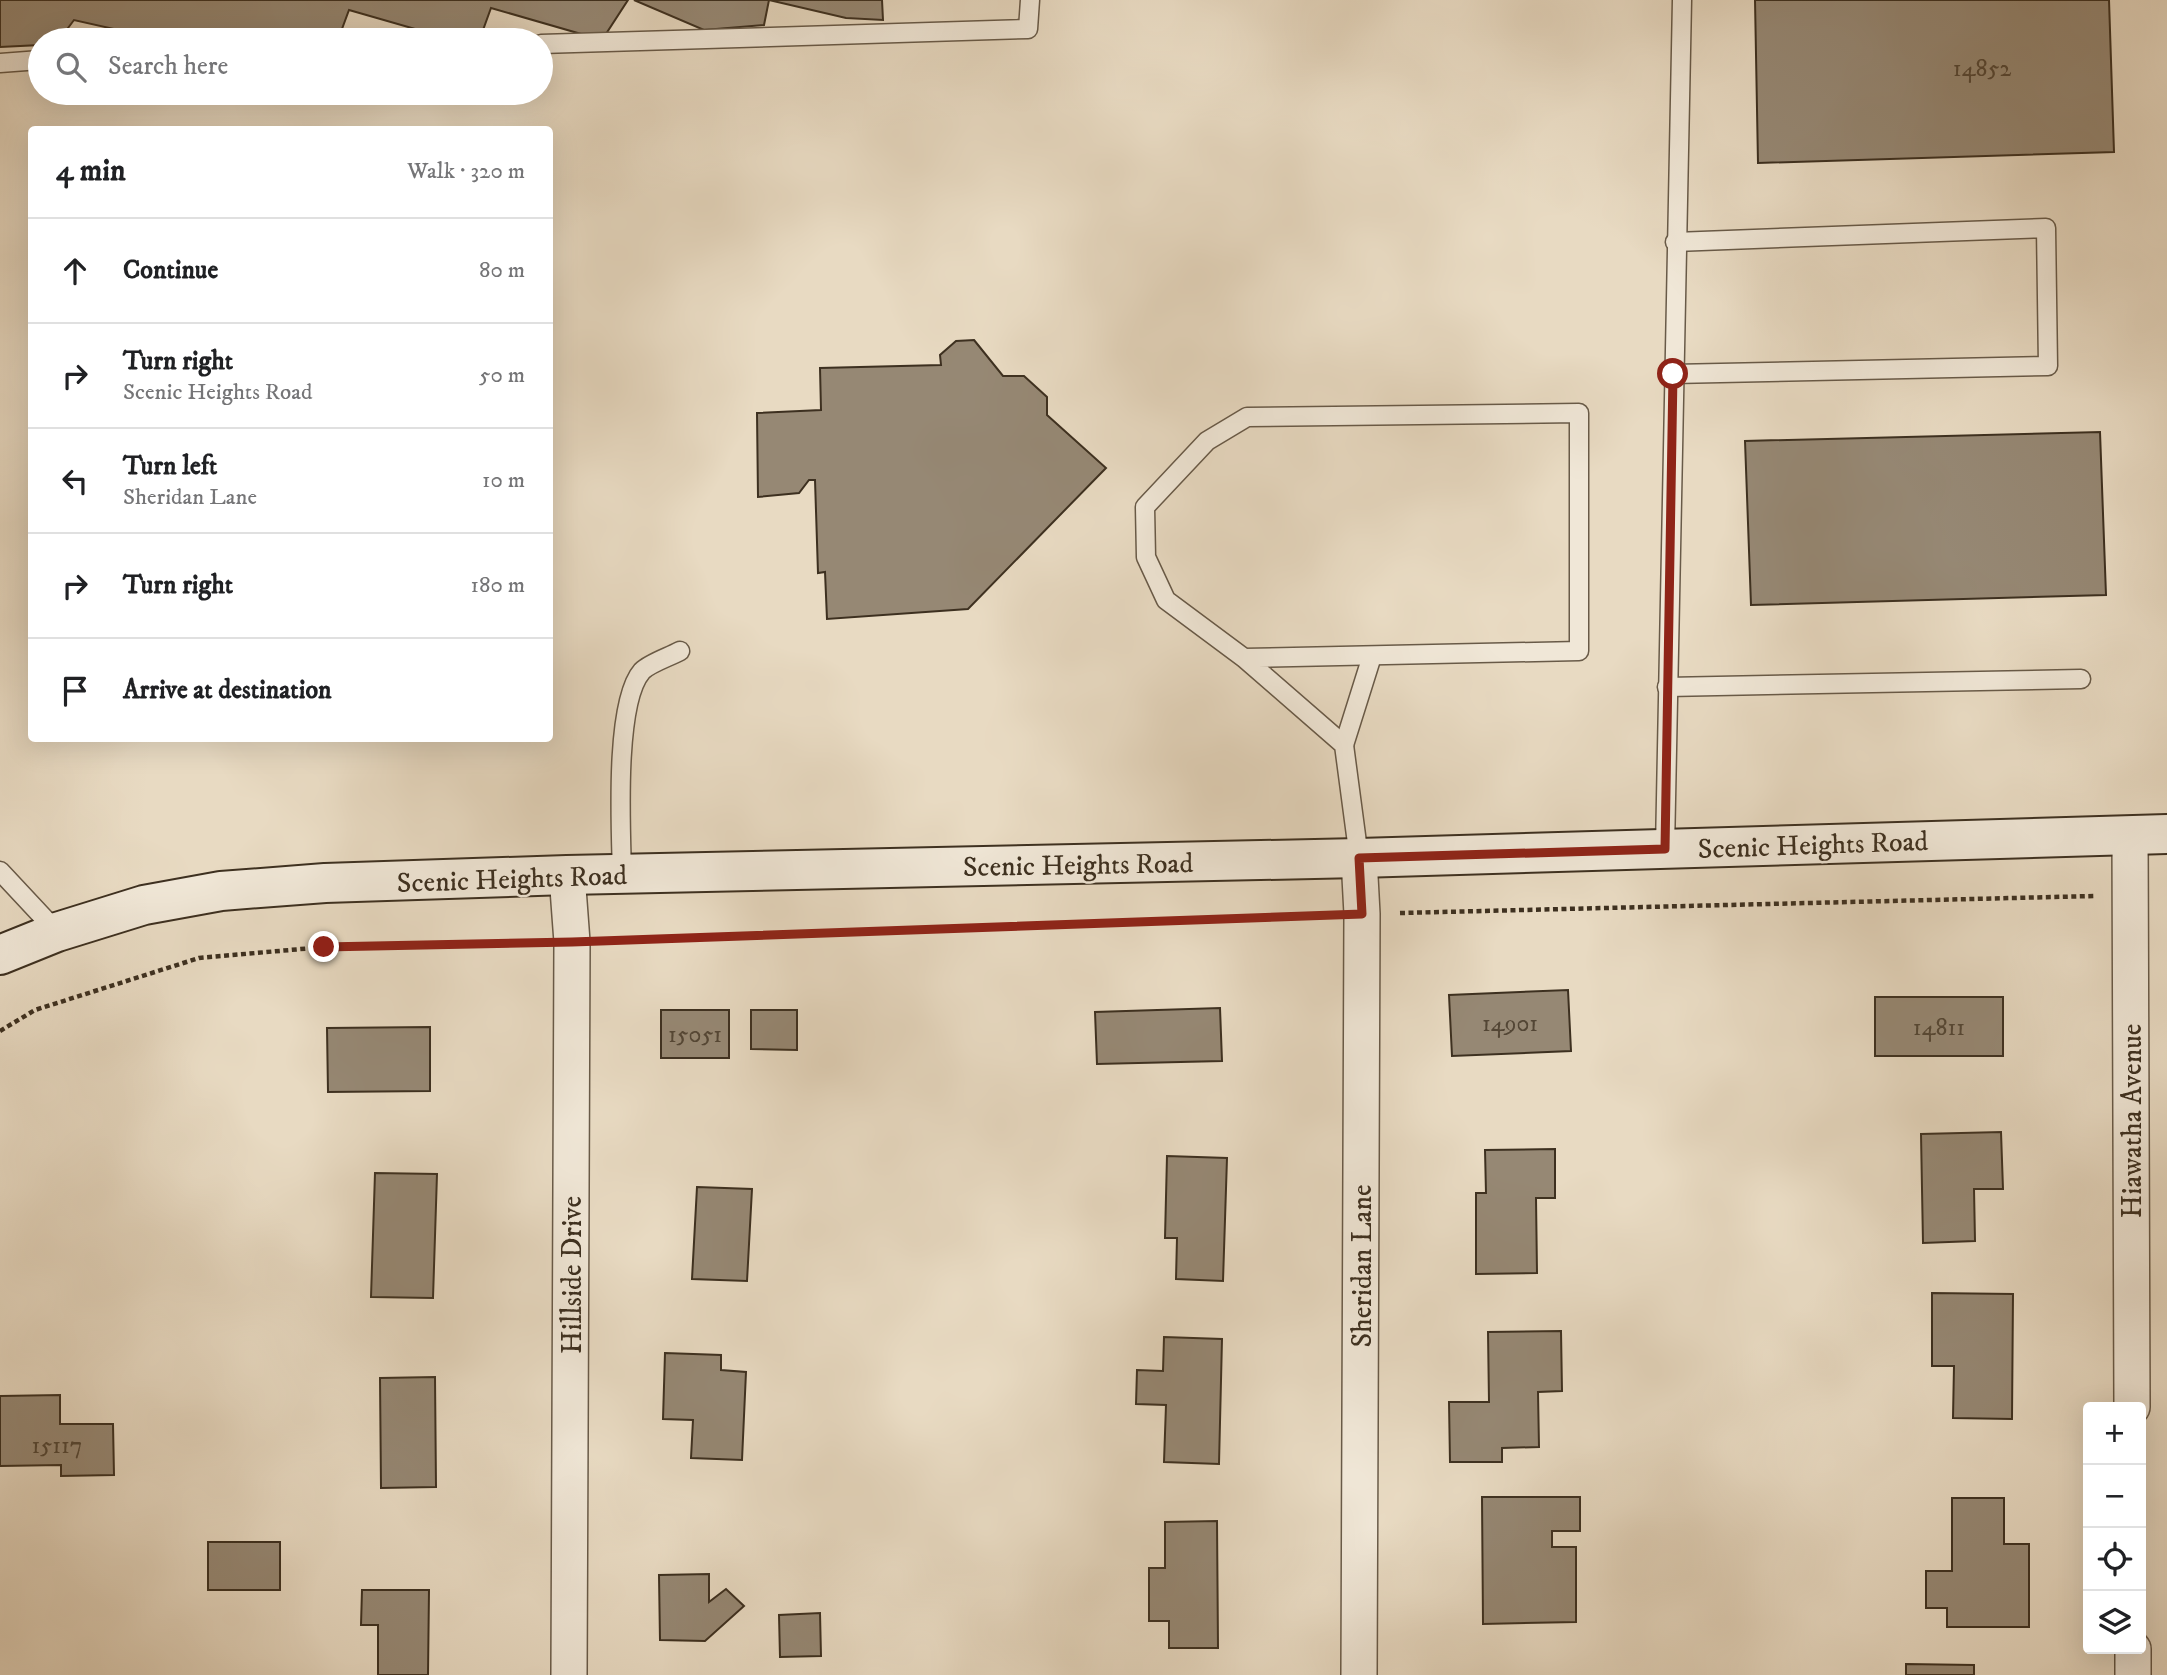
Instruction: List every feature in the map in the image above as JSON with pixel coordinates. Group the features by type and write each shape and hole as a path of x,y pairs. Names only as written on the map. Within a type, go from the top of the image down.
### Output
{"street":[{"name":"Scenic Heights Road","path":"0,956 57,932 144,905 221,891 325,883 567,875 1359,858 2167,834"},
{"name":"Hiawatha Avenue","path":"2130,835 2132,1402"},
{"name":"Sheridan Lane","path":"1359,858 1362,914 1359,1675"},
{"name":"Hillside Drive","path":"567,875 572,942 569,1675"},
{"path":"2133,1654 2133,1675"}],"lane":[{"path":"553,44 1028,29 1030,0"},
{"path":"1665,849 1675,242 1682,0"},
{"path":"0,63 28,61"},
{"path":"1673,374 2048,366 2046,228 1675,242"},
{"path":"1244,658 1579,651 1579,413 1247,417 1207,441 1145,507 1146,557 1166,600 1244,658 1344,745"},
{"path":"622,874 624,729 635,685 642,671 680,651"},
{"path":"1359,858 1344,745 1372,656"},
{"path":"1667,687 2081,679"},
{"path":"0,872 57,932"}],"path":[{"path":"0,1031 35,1010 199,958 324,947 572,942 1362,914 2131,895"}],"building":[{"path":"0,0 628,0 602,40 491,8 484,28 412,28 349,10 342,28 110,28 74,20 68,28 28,28 28,46 0,47"},
{"path":"634,0 769,0 764,25 704,30"},
{"path":"769,0 882,0 883,20 846,18"},
{"path":"1755,0 2109,0 2114,152 1758,163"},
{"path":"974,340 1003,376 1024,376 1047,397 1047,415 1106,468 968,609 827,619 825,572 818,573 815,480 809,480 799,493 758,497 757,413 821,410 820,368 941,365 940,355 956,341"},
{"path":"2100,432 2106,595 1751,605 1745,441"},
{"path":"1568,990 1571,1051 1452,1056 1449,995"},
{"path":"1875,997 2003,997 2003,1056 1875,1056"},
{"path":"1220,1008 1222,1061 1097,1064 1095,1012"},
{"path":"661,1010 729,1010 729,1058 661,1058"},
{"path":"751,1010 797,1010 797,1050 751,1049"},
{"path":"430,1027 430,1091 328,1092 327,1028"},
{"path":"2001,1132 2003,1189 1974,1189 1975,1241 1923,1243 1921,1134"},
{"path":"1555,1149 1555,1198 1536,1198 1537,1273 1476,1274 1476,1193 1486,1193 1485,1150"},
{"path":"1167,1156 1227,1158 1223,1281 1176,1279 1177,1238 1165,1238"},
{"path":"375,1173 437,1174 433,1298 371,1297"},
{"path":"697,1187 752,1189 747,1281 692,1279"},
{"path":"1932,1293 2013,1294 2012,1419 1953,1418 1954,1366 1932,1366"},
{"path":"1561,1331 1562,1391 1538,1392 1539,1447 1502,1448 1502,1462 1450,1462 1449,1402 1489,1402 1488,1332"},
{"path":"1164,1337 1222,1339 1219,1464 1164,1462 1166,1405 1136,1404 1137,1370 1163,1371"},
{"path":"665,1353 721,1355 721,1370 746,1372 742,1460 691,1458 693,1420 663,1419"},
{"path":"435,1377 436,1487 381,1488 380,1378"},
{"path":"60,1395 60,1424 113,1424 114,1475 61,1476 61,1465 0,1466 0,1396"},
{"path":"1482,1497 1580,1497 1580,1531 1552,1531 1552,1547 1576,1547 1576,1622 1483,1624"},
{"path":"1952,1498 2004,1498 2004,1544 2029,1544 2029,1627 1947,1627 1947,1608 1926,1608 1926,1571 1952,1571"},
{"path":"1217,1521 1218,1648 1169,1648 1169,1621 1149,1621 1149,1568 1165,1568 1165,1522"},
{"path":"208,1542 280,1542 280,1590 208,1590"},
{"path":"709,1574 709,1602 726,1589 744,1606 705,1641 660,1640 659,1575"},
{"path":"362,1590 429,1590 428,1675 378,1675 378,1625 361,1625"},
{"path":"820,1613 821,1656 780,1657 779,1615"},
{"path":"1906,1664 1974,1665 1974,1675 1906,1675"}],"route":[{"path":"324,947 572,942 1362,914 1359,858 1665,849 1673,374"}]}
